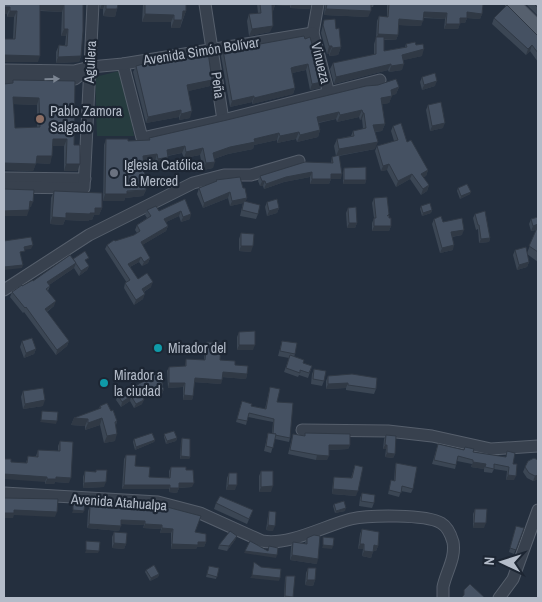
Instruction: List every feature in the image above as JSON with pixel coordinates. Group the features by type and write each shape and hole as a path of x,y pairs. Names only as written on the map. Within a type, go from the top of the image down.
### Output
{"main road":[{"path":"513,4 538,28"}],"street":[{"name":"Aguilera","path":"84,184 93,4"},
{"name":"Peña","path":"205,4 223,120"},
{"name":"Vinueza","path":"318,4 313,33 329,94"},
{"name":"Avenida Simón Bolívar","path":"4,70 74,70 123,64 313,33"},
{"path":"123,64 142,138 223,120 380,80"},
{"name":"Avenida Simón Bolívar","path":"4,80 75,79 90,67"},
{"path":"4,290 89,234 193,183 224,175 251,175 299,161"},
{"path":"4,178 84,184"},
{"path":"4,187 84,184"},
{"path":"302,430 388,431 432,436 491,449 538,446"},
{"name":"Avenida Atahualpa","path":"4,493 158,502 200,512 262,541 271,543 284,541 352,519 385,516 432,519 443,524 449,531 453,545 453,556 443,587 443,598"},
{"path":"499,598 513,579 538,510"}],"green space":[{"path":"123,70 134,136 97,136 95,77"}],"building":[{"path":"4,4 40,4 40,56 4,55 4,39 15,39 17,11 10,11 10,7 4,7"},
{"path":"40,4 83,4 81,56 58,57 59,45 67,46 68,29 64,29 64,5"},
{"path":"106,4 118,4 117,9 106,9"},
{"path":"145,4 186,4 186,11 183,11 182,20 174,20 174,15 145,14"},
{"path":"260,4 275,4 272,5 273,26 252,29 249,14 261,13"},
{"path":"327,4 371,4 371,11 326,9"},
{"path":"389,4 483,4 482,14 467,12 467,18 460,18 460,24 446,24 447,13 424,12 423,21 399,19 398,35 378,34 379,16 388,17"},
{"path":"507,5 538,36 538,53 532,45 528,49 494,18"},
{"path":"335,19 336,29 339,28 341,47 332,48 332,46 329,46 323,25 324,20"},
{"path":"304,36 305,39 310,37 322,82 312,84 308,64 291,68 295,88 254,98 254,96 232,101 223,50 260,46 260,44"},
{"path":"376,37 384,37 384,51 407,47 406,44 415,42 416,45 423,44 424,49 402,55 404,64 391,66 391,64 336,77 333,63 376,54"},
{"path":"208,52 212,80 187,85 192,111 181,114 181,110 148,117 136,66 162,59"},
{"path":"435,73 437,81 424,85 422,77"},
{"path":"396,79 399,87 391,90 392,96 381,98 385,124 373,125 378,142 339,149 337,139 354,136 353,131 366,128 362,110 340,115 339,112 317,117 320,130 300,135 299,132 280,136 279,133 254,139 255,142 213,153 215,162 206,163 203,148 186,152 185,146 167,150 168,157 158,159 157,154 143,156 146,190 127,191 127,194 105,194 106,139 150,140 149,138 366,86 378,85"},
{"name":"Pablo Zamora Salgado","path":"13,80 75,81 74,145 80,145 80,164 66,164 67,139 53,139 52,156 37,156 36,164 4,163 4,84 13,83","holes":["13,97 39,98 40,127 15,128"]},
{"path":"441,102 445,123 432,126 428,105"},
{"path":"401,123 407,142 411,140 428,170 421,174 429,185 423,189 412,174 398,181 389,164 383,166 377,146 398,140 393,126"},
{"path":"339,155 342,174 331,174 331,179 312,179 312,172 286,177 266,184 260,176 305,162 333,163 332,157"},
{"path":"366,167 366,180 344,180 344,168"},
{"path":"240,177 247,198 232,201 230,192 204,203 199,188 216,180"},
{"path":"467,184 471,192 461,196 458,188"},
{"path":"4,189 34,190 33,202 30,201 29,210 4,211"},
{"path":"54,191 102,193 102,208 95,208 95,213 90,214 66,213 66,218 52,217"},
{"path":"387,197 389,214 387,216 389,215 389,218 391,218 391,226 374,226 374,218 376,218 374,198"},
{"path":"185,199 191,214 183,217 181,211 164,219 168,226 141,242 150,258 144,262 141,257 128,264 138,279 147,273 153,282 142,289 145,294 136,300 125,283 130,280 107,245 114,240 134,235 140,231 137,225 151,216 147,210 156,206 159,211"},
{"path":"277,199 279,208 269,211 267,202"},
{"path":"244,201 260,205 258,214 242,210"},
{"path":"430,203 432,210 423,213 421,206"},
{"path":"356,207 357,223 349,223 348,208"},
{"path":"485,211 490,238 481,239 475,214"},
{"path":"441,216 443,222 462,218 464,230 451,232 454,245 442,248 434,219"},
{"path":"538,217 538,224 533,226 531,219"},
{"path":"538,228 538,252 529,246"},
{"path":"241,233 254,234 253,246 241,246"},
{"path":"31,237 33,245 24,247 25,251 20,252 23,265 4,267 4,241"},
{"path":"526,247 529,262 519,265 515,250"},
{"path":"85,251 89,258 85,260 89,266 81,271 73,259"},
{"path":"70,255 76,263 47,282 50,286 46,289 56,301 45,309 69,341 57,350 26,307 12,292 22,285 33,281"},
{"path":"255,331 255,345 239,345 239,332"},
{"path":"32,338 36,349 26,353 22,341"},
{"path":"282,341 297,343 295,354 280,351"},
{"path":"207,342 221,343 220,360 235,361 235,365 248,366 247,374 223,372 222,380 195,378 193,396 184,395 185,383 169,383 169,367 186,366 186,359 205,360"},
{"path":"290,355 304,360 303,363 312,366 309,373 300,370 300,373 286,368"},
{"path":"314,369 326,371 324,381 313,379"},
{"path":"157,372 163,384 160,384 164,389 158,393 155,388 142,396 144,400 136,404 131,396 122,402 118,395"},
{"path":"352,374 377,378 376,389 348,385 348,383 328,384 328,376"},
{"path":"270,387 280,389 277,402 293,403 290,438 273,434 274,419 249,413 247,421 237,419 242,401 252,404 251,406 266,409"},
{"path":"43,388 45,400 25,404 23,391"},
{"path":"107,403 111,411 113,410 117,421 115,422 117,434 107,436 102,418 88,423 88,419 74,418 101,408 100,406"},
{"path":"42,411 58,412 57,421 41,420"},
{"path":"174,431 177,438 167,441 164,434"},
{"path":"152,433 155,440 136,447 134,439"},
{"path":"268,433 276,434 273,448 266,446"},
{"path":"305,433 350,434 350,445 329,445 329,456 290,450 293,434 305,436"},
{"path":"386,435 396,436 395,454 387,453 387,445 385,445"},
{"path":"182,438 190,439 190,457 181,456"},
{"path":"60,441 73,442 71,478 56,477 56,479 47,479 47,477 4,474 4,459 11,459 11,462 27,463 28,456 38,457 38,450 60,451"},
{"path":"438,444 464,450 465,447 474,449 473,452 506,457 507,451 515,453 513,464 517,464 516,476 508,475 509,467 494,464 494,469 485,467 486,464 473,462 473,460 458,456 456,465 434,460"},
{"path":"126,455 136,455 135,466 150,467 149,477 170,478 171,467 186,467 186,470 193,470 194,483 179,483 179,488 170,488 170,485 124,485"},
{"path":"534,458 538,460 538,475 535,476 529,473 525,467 528,461"},
{"path":"396,463 417,467 413,489 402,486 401,493 389,490 391,480 395,481"},
{"path":"355,465 363,467 358,491 333,489 334,477 352,478"},
{"path":"96,470 107,470 106,482 84,483 85,471 96,472"},
{"path":"261,471 273,471 273,486 261,487"},
{"path":"229,473 237,473 237,485 228,485"},
{"path":"362,493 375,495 374,503 361,501"},
{"path":"220,496 253,510 249,519 216,503"},
{"path":"4,498 58,499 57,512 14,510 14,513 4,513"},
{"path":"344,501 346,508 336,511 334,504"},
{"path":"73,502 85,503 84,511 73,510"},
{"path":"127,505 163,506 201,516 195,532 206,534 206,542 198,542 198,545 172,544 173,529 162,528 162,525 145,524 145,521 121,520 121,526 89,524 90,506 127,509"},
{"path":"475,509 487,509 486,523 474,523"},
{"path":"269,511 276,512 275,526 268,525"},
{"path":"516,526 524,528 516,550 510,548"},
{"path":"362,529 379,532 378,546 374,545 373,552 364,551 364,544 360,544"},
{"path":"230,531 237,536 229,546 219,545"},
{"path":"114,532 127,533 126,544 114,543"},
{"path":"314,535 320,536 318,559 292,555 293,542 307,544 307,538"},
{"path":"323,537 334,538 333,546 323,545"},
{"path":"86,541 100,542 99,551 86,550"},
{"path":"250,541 268,551 269,546 278,548 277,555 245,551"},
{"path":"254,562 261,567 281,569 280,578 252,575"},
{"path":"154,565 159,574 151,578 146,570"},
{"path":"209,566 219,568 217,577 207,574"},
{"path":"308,568 316,568 315,580 307,580"},
{"path":"286,576 295,576 293,597 285,596"},
{"path":"470,584 485,598 461,598 464,595 464,590"}],"place":[{"name":"Pablo Zamora Salgado","path":"40,119"},
{"name":"Iglesia Católica La Merced","path":"114,173"},
{"name":"Mirador del","path":"158,348"},
{"name":"Mirador a la ciudad","path":"104,383"}]}
